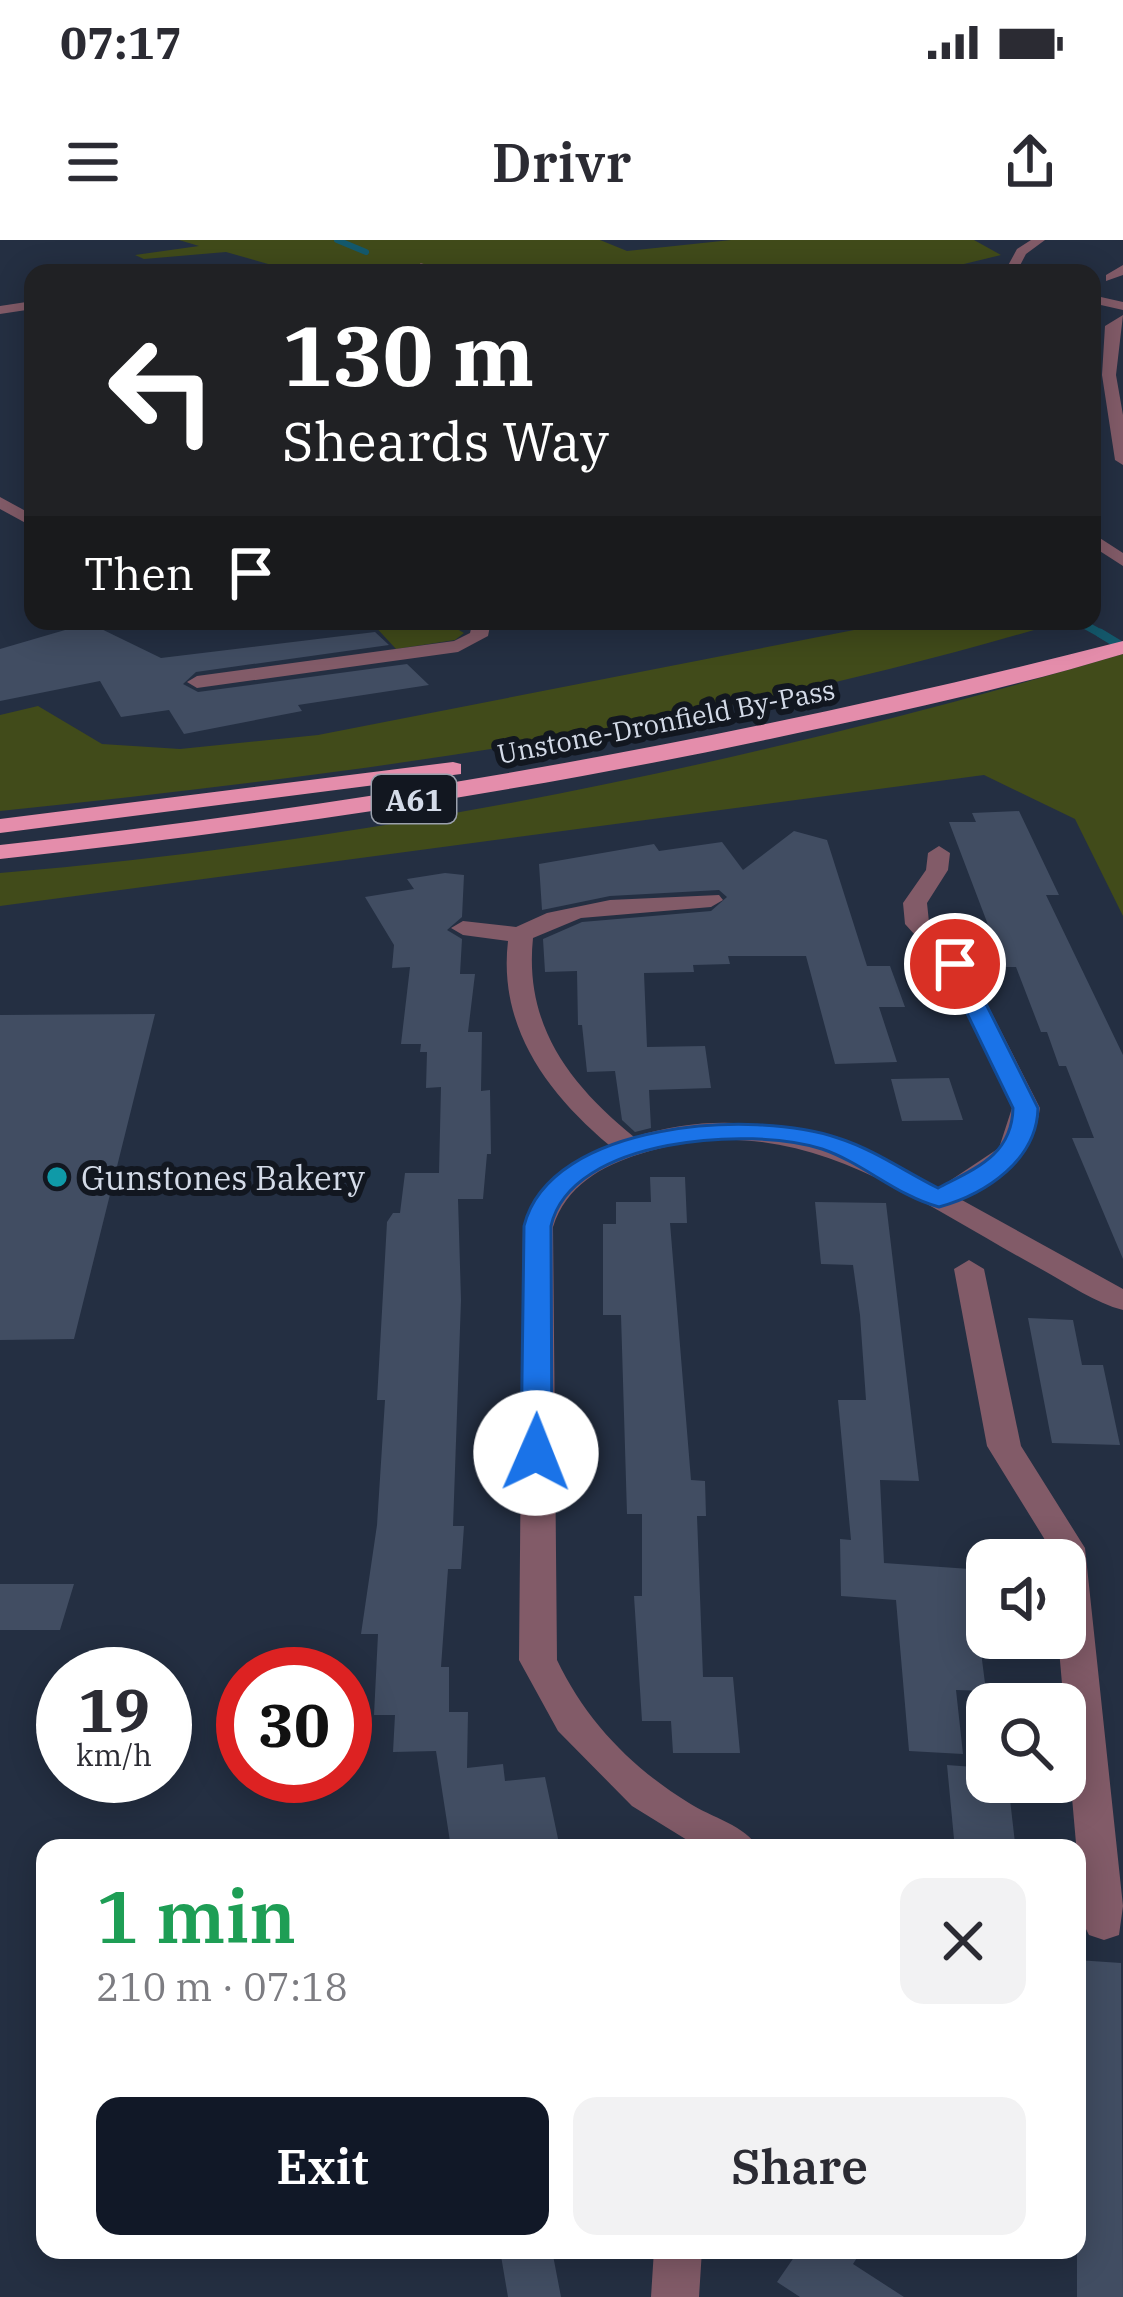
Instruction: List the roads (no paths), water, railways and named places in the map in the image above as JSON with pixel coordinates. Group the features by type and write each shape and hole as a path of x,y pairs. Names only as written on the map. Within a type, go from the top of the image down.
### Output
{"highway":[{"name":"Unstone-Dronfield By-Pass","path":"0,826 436,772 792,706 1095,630"},
{"name":"Unstone-Dronfield By-Pass","path":"0,852 412,799 823,721 1123,647"}],"street":[{"path":"1002,240 1035,242"},
{"path":"1110,278 1123,269"},
{"path":"1121,450 1112,326 1123,320"},
{"path":"187,683 458,646 479,636 480,630"},
{"path":"939,853 937,870 915,903 917,924 955,964 1026,1108 1025,1131 1014,1151 995,1168 939,1199"},
{"path":"463,928 521,934 539,922 564,917 711,900"},
{"path":"521,934 519,981 537,1048 586,1114 628,1148"},
{"path":"717,1839 643,1792 588,1744 553,1699 538,1660 533,1613 542,1210 572,1176 628,1148 718,1129 790,1132 863,1157 1123,1300"},
{"path":"969,1269 1004,1446 1067,1548 1101,1922"},
{"path":"674,2297 677,2259"}],"waterway":[{"path":"337,240 366,252"},
{"path":"1094,630 1104,636"},
{"path":"1100,633 1104,636"},
{"path":"1104,636 1123,647"}],"place":[{"name":"Gunstones Bakery","path":"57,1177"}]}
